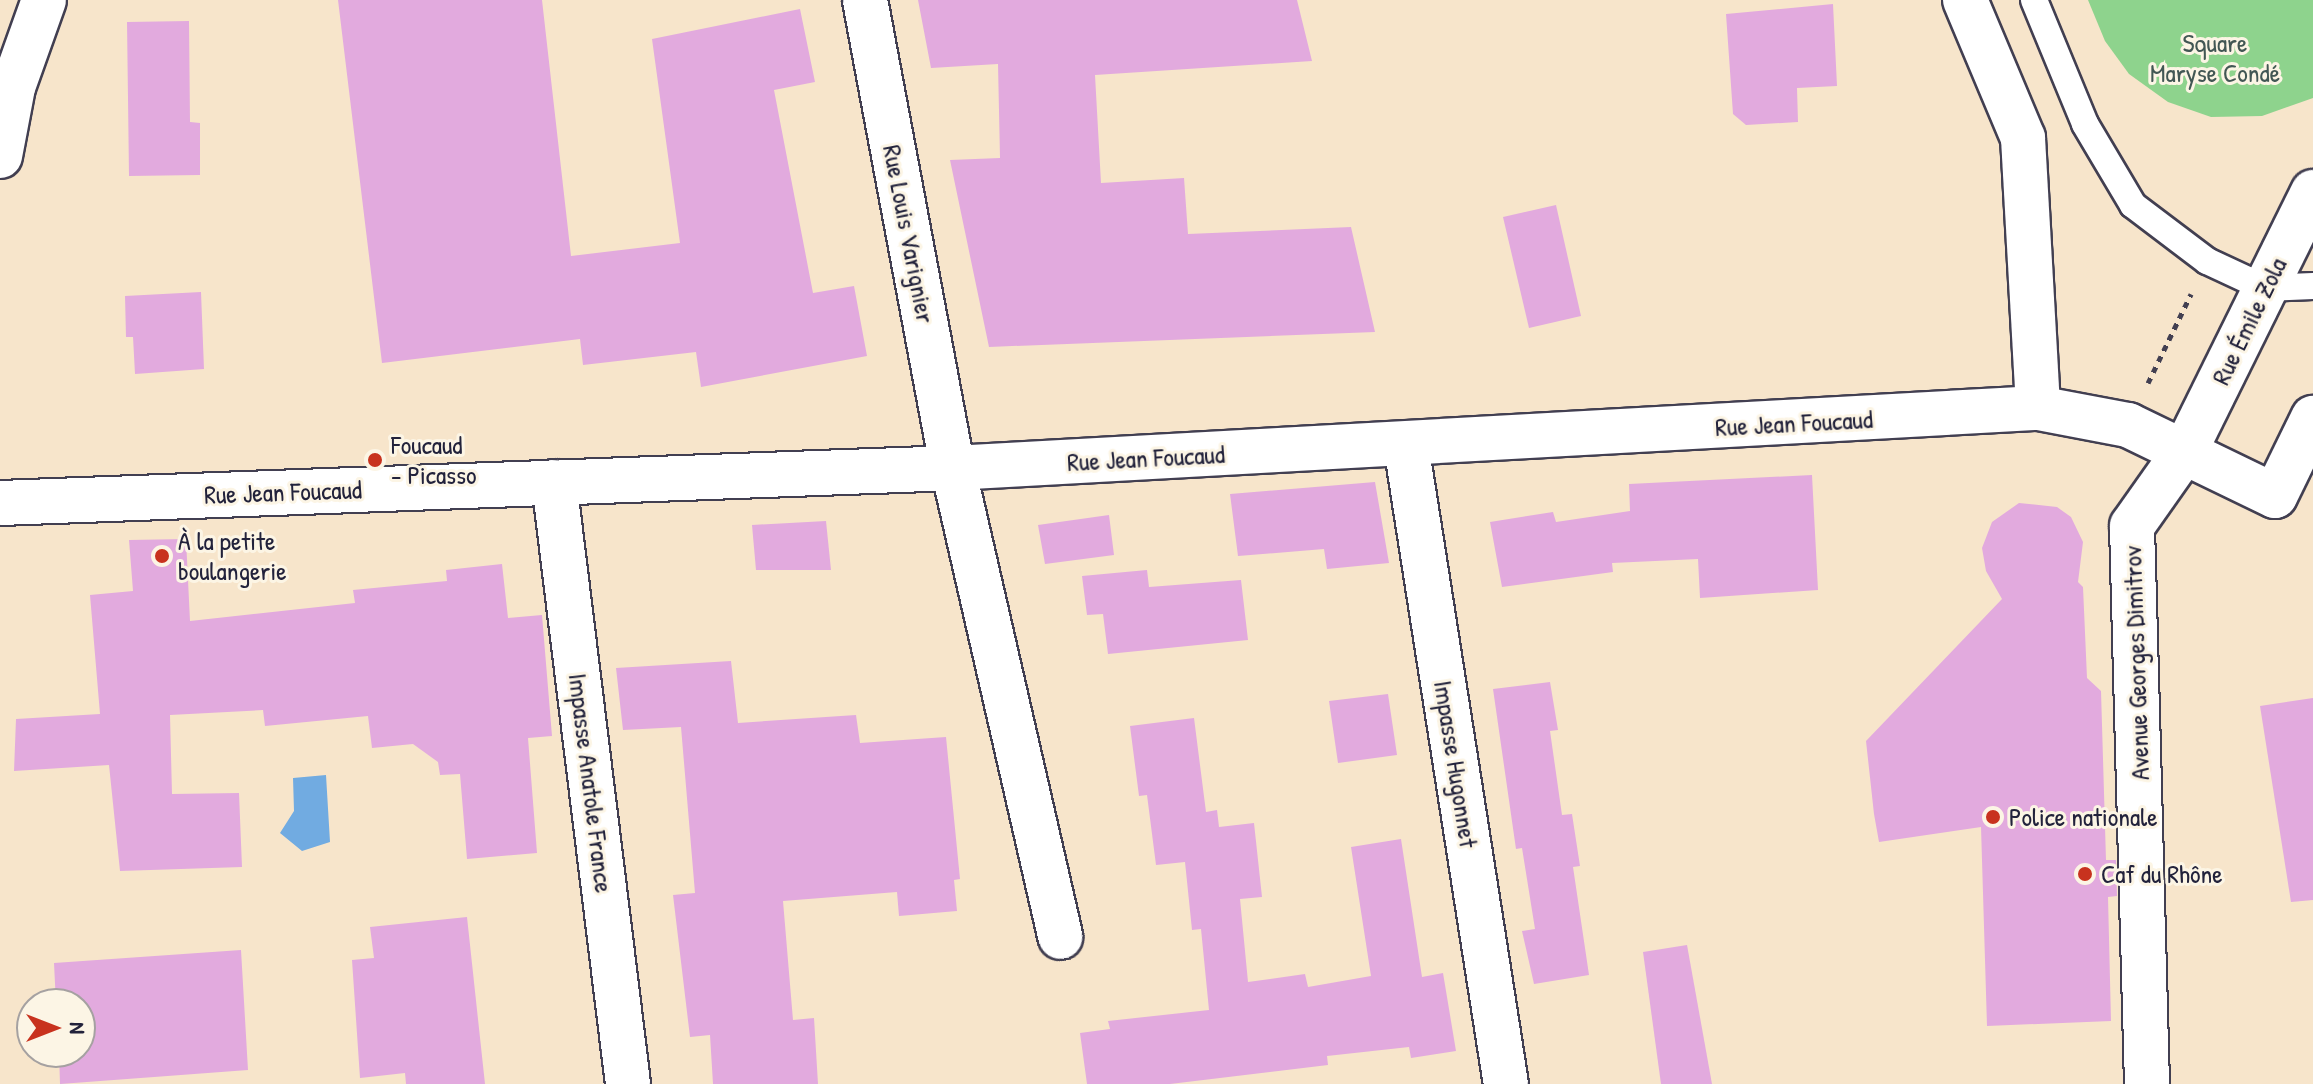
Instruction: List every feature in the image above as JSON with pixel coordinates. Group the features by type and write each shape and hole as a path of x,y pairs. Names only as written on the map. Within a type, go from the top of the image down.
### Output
{"street":[{"path":"0,156 13,87 44,0"},
{"name":"Rue Louis Varignier","path":"865,0 953,468 1060,937"},
{"path":"1965,0 2023,138 2038,408"},
{"name":"Rue Émile Zola","path":"2185,451 2313,192"},
{"name":"Rue Jean Foucaud","path":"0,503 953,468 2038,408 2128,425 2275,496 2313,418"},
{"name":"Impasse Hugonnet","path":"1406,445 1506,1084"},
{"name":"Avenue Georges Dimitrov","path":"2147,1084 2132,526 2185,451"},
{"name":"Impasse Anatole France","path":"554,482 628,1084"}],"lane":[{"path":"2034,0 2085,124 2133,205 2207,261 2265,288 2313,286"}],"green space":[{"name":"Square Maryse Condé","path":"2088,0 2313,0 2313,98 2262,116 2211,117 2168,102 2129,74 2105,41"}],"water":[{"path":"326,775 330,842 302,851 280,833 294,811 293,778"}],"building":[{"path":"338,0 542,0 571,256 680,243 652,39 800,9 815,82 774,90 813,293 854,286 867,356 701,387 696,352 583,365 580,339 382,363"},
{"path":"918,0 1297,0 1312,61 1095,75 1101,183 1184,178 1188,234 1351,227 1375,332 989,347 950,160 1000,158 998,64 931,68"},
{"path":"1833,4 1837,86 1797,88 1798,122 1746,125 1733,114 1726,14"},
{"path":"189,21 190,122 200,123 200,175 129,176 127,22"},
{"path":"1556,205 1581,316 1529,328 1503,217"},
{"path":"201,292 204,369 135,374 133,337 126,337 125,296"},
{"path":"1812,475 1818,590 1700,598 1698,559 1612,563 1613,572 1502,587 1490,522 1553,512 1556,522 1630,511 1629,484"},
{"path":"1375,482 1389,563 1327,569 1324,549 1238,556 1230,494"},
{"path":"2019,503 2057,507 2071,517 2083,542 2078,582 2083,587 2087,678 2101,691 2106,860 2116,860 2117,896 2108,897 2111,1021 1987,1026 1981,827 1879,842 1874,814 1866,741 2002,599 1986,571 1982,548 1992,522"},
{"path":"1109,515 1114,555 1045,564 1038,525"},
{"path":"826,521 831,570 756,570 752,525"},
{"path":"186,539 190,621 355,603 353,590 447,581 446,570 502,564 508,618 542,615 552,736 528,738 537,853 467,859 460,774 440,775 438,762 413,744 372,748 368,716 265,726 263,710 170,715 172,794 239,793 242,867 120,871 109,765 14,771 16,719 100,714 90,595 133,591 129,540"},
{"path":"1147,570 1149,587 1241,580 1248,640 1108,654 1103,614 1087,615 1082,576"},
{"path":"731,661 738,723 856,715 860,743 946,737 960,879 954,880 957,911 899,916 897,892 783,901 793,1020 814,1018 818,1084 713,1084 710,1035 690,1037 673,895 695,893 681,727 623,730 616,668"},
{"path":"1550,682 1558,730 1550,731 1562,815 1572,814 1580,866 1573,867 1589,975 1534,984 1522,931 1535,929 1522,848 1516,849 1493,689"},
{"path":"1388,694 1397,755 1338,763 1329,701"},
{"path":"2313,698 2313,900 2291,902 2260,706"},
{"path":"1194,718 1206,812 1217,810 1219,827 1254,823 1262,897 1240,899 1248,982 1305,974 1308,987 1371,976 1351,847 1401,839 1422,977 1443,973 1456,1051 1411,1058 1409,1047 1327,1056 1328,1065 1170,1084 1087,1084 1080,1033 1110,1029 1108,1021 1209,1010 1201,929 1192,930 1185,862 1156,865 1147,795 1139,796 1130,726"},
{"path":"467,917 485,1084 406,1084 405,1073 360,1078 352,960 374,958 370,927"},
{"path":"1687,945 1712,1084 1661,1084 1643,952"},
{"path":"241,950 248,1070 60,1084 60,1068 96,1068 96,988 55,988 54,963"}],"place":[{"name":"Foucaud - Picasso","path":"375,460"},
{"name":"À la petite boulangerie","path":"162,556"},
{"name":"Police nationale","path":"1993,817"},
{"name":"Caf du Rhône","path":"2085,874"}]}
